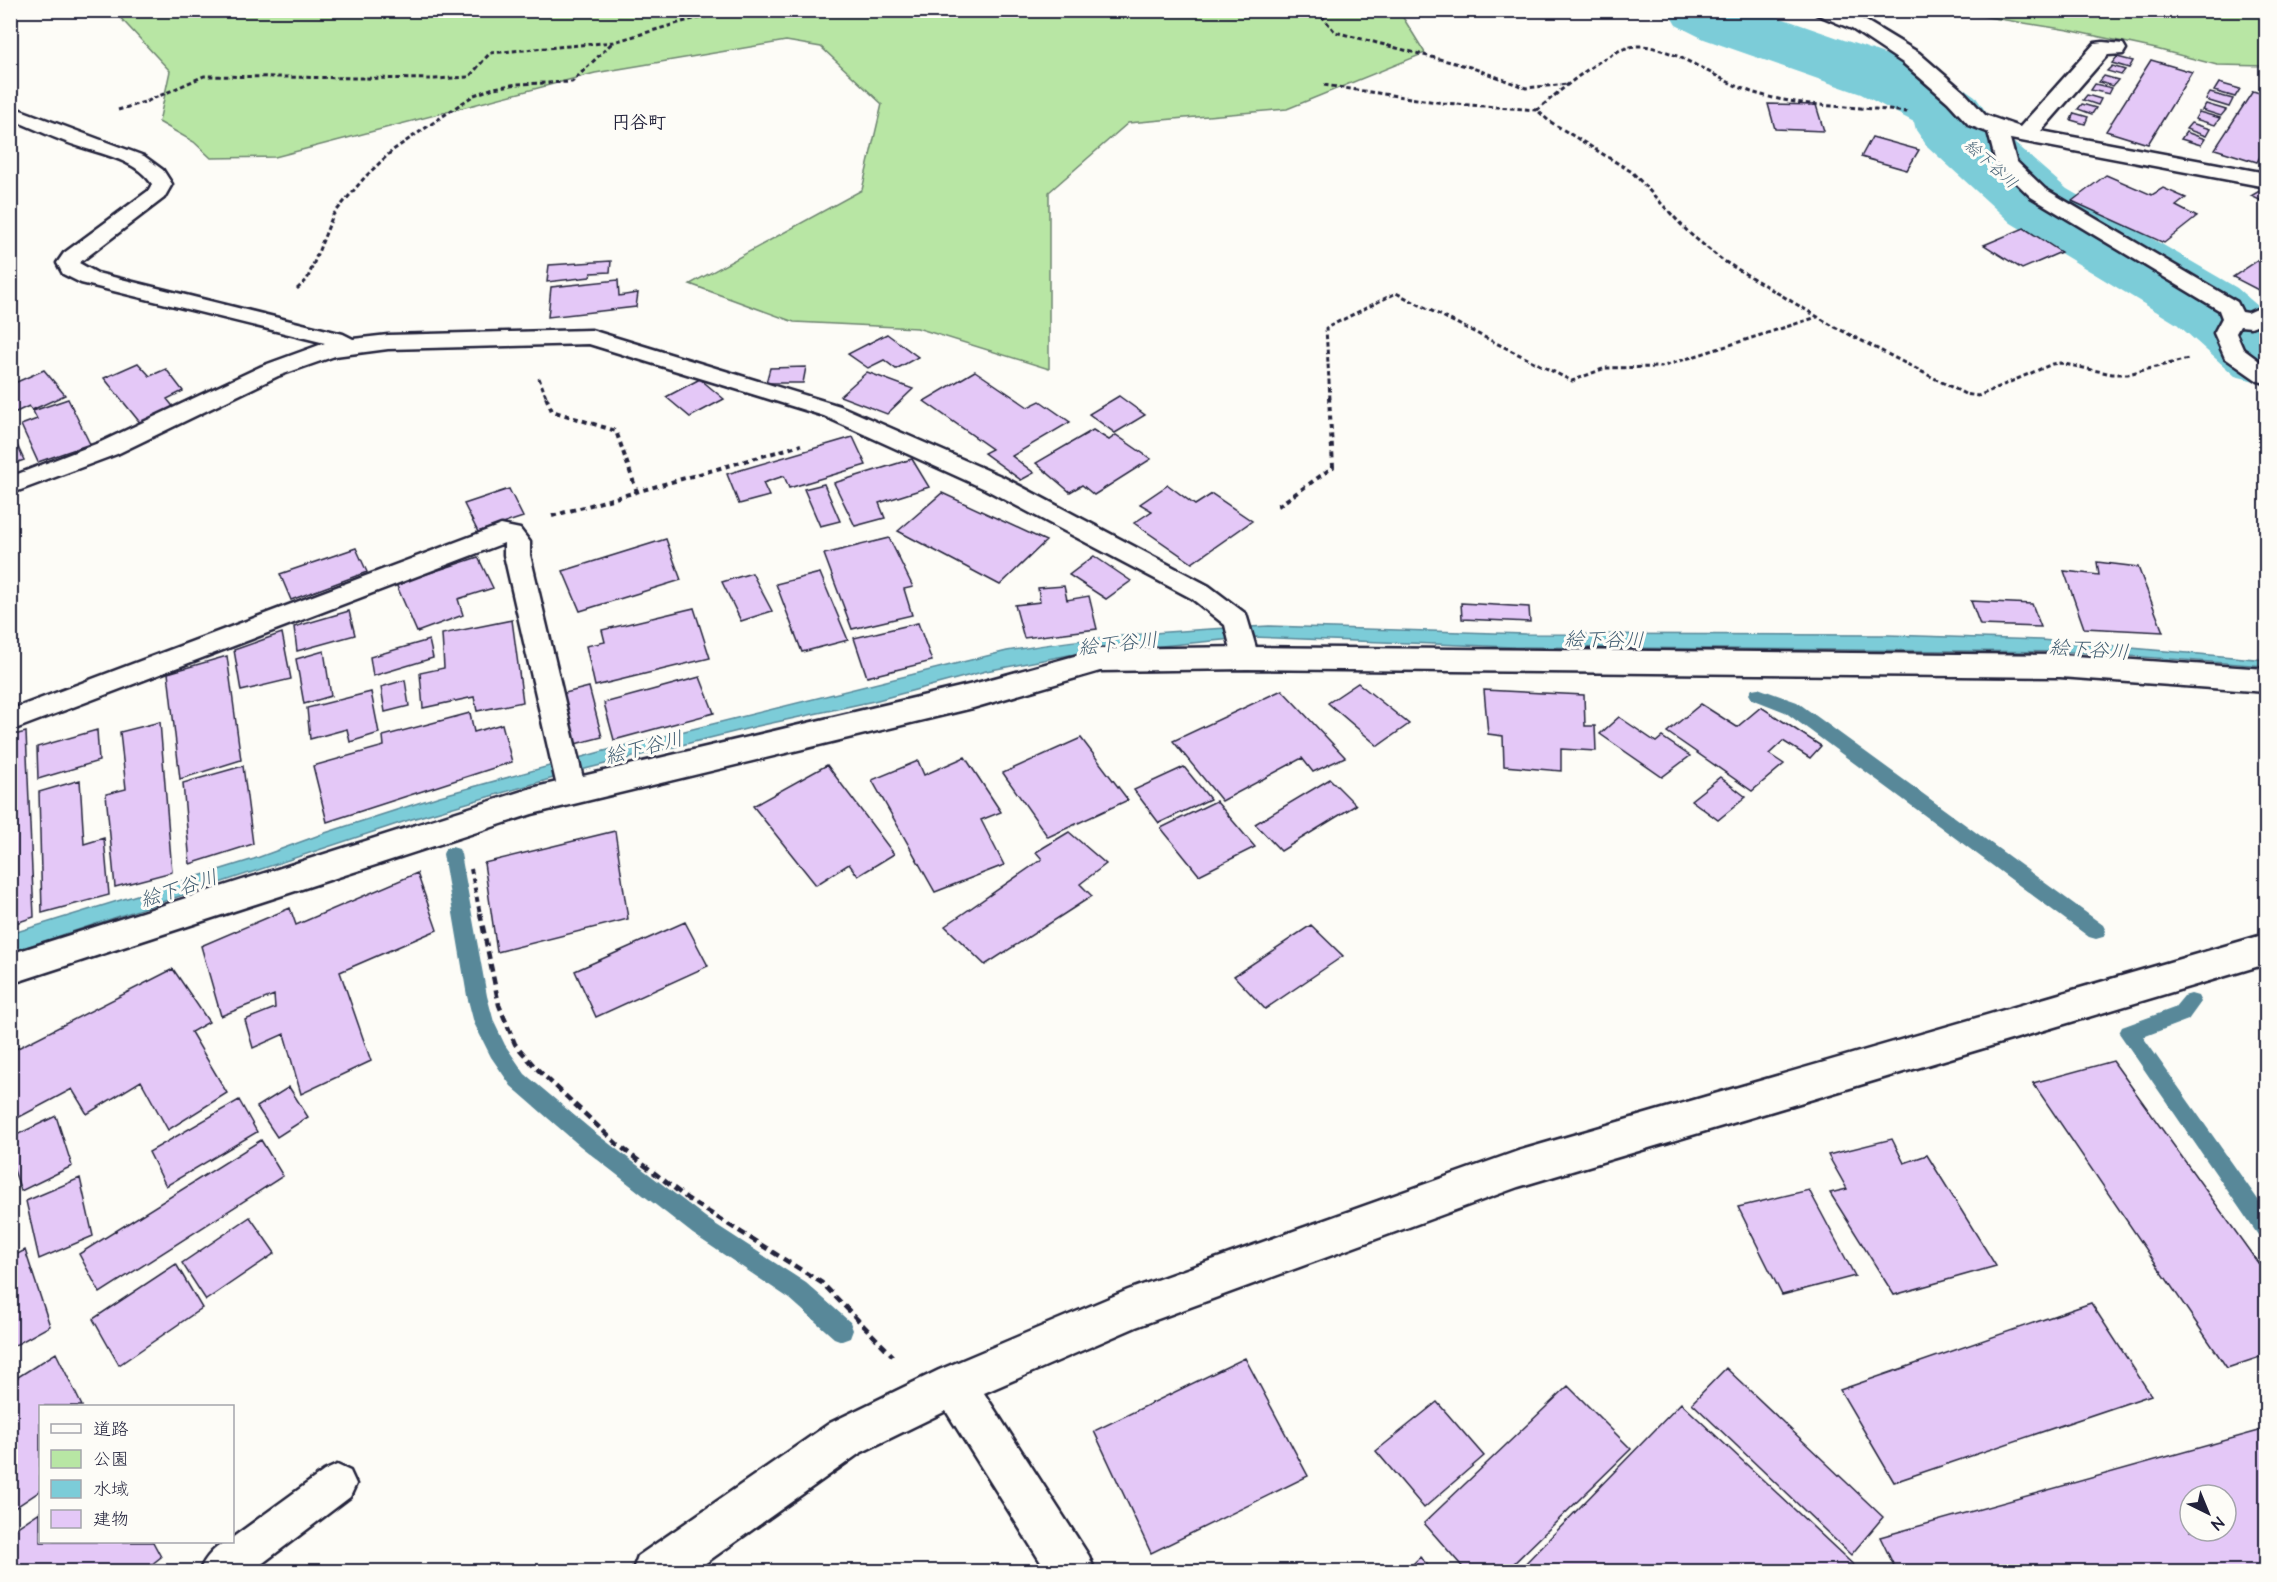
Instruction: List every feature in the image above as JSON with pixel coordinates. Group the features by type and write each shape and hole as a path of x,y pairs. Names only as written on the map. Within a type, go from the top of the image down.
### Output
{"street":[{"path":"1823,10 1859,25 1911,58 1956,97 1977,120 1996,128 2266,180"},
{"path":"2026,135 2096,54 2103,48 2115,49"},
{"path":"10,969 532,801 973,696 1100,660 1246,658 2060,666 2266,681"},
{"path":"654,1572 845,1438 943,1390 1128,1310 1518,1169 2266,949"},
{"path":"943,1390 1073,1572"}],"lane":[{"path":"10,112 83,141 121,152 158,174 162,184 157,194 72,258 68,263 71,269 100,280 335,339 351,346"},
{"path":"1996,128 2006,163 2038,193 2229,307 2233,318 2225,333 2233,353 2266,376"},
{"path":"2233,318 2251,320 2266,312"},
{"path":"10,486 109,448 270,371 331,349 388,342 591,337 832,411 994,483 1200,592 1237,621 1246,658"},
{"path":"10,721 501,534 510,535 517,542 517,555 572,791"},
{"path":"218,1572 337,1484"}],"path":[{"path":"83,141 113,112 148,102 204,76 458,78 469,76 490,53 614,42 689,20 741,10"},
{"path":"1317,10 1335,32 1470,67 1526,88 1570,83"},
{"path":"291,295 307,280 333,215 365,177 393,150 474,95 494,88 517,84 572,82 614,42"},
{"path":"1537,110 1586,71 1626,48 1636,46 1659,50 1737,87 1755,93 1791,100 1914,114"},
{"path":"1324,85 1443,103 1537,110 1549,121 1632,172 1689,233 1722,261 1818,317 1965,394 1978,396 2052,364 2060,363 2128,375 2191,359"},
{"path":"1278,506 1333,467 1326,328 1396,293 1572,381 1605,368 1661,367 1723,345 1818,317"},
{"path":"558,337 529,352 552,411 616,431 637,492"},
{"path":"501,534 512,527 718,470 865,425"},
{"path":"469,858 499,1005 515,1044 529,1060 617,1144 688,1199 822,1283 943,1390"}],"green space":[{"path":"114,11 1399,11 1425,53 1287,109 1128,123 1049,192 1049,369 917,328 794,322 690,284 862,190 882,104 821,47 786,41 595,73 275,157 211,158 194,142 159,122 170,71"},
{"path":"1950,11 2266,11 2266,66 2217,65 2068,30"}],"water":[{"path":"1698,11 1716,15 1746,28 1880,74 1906,85 1954,114 1949,115 1890,82 1729,25"},
{"path":"1954,128 2040,205 2189,292 2212,308 2208,309 2036,207 1949,129"},
{"path":"1269,626 1526,634 1888,635 2041,640 2266,660 2266,666 2074,652 1514,647 1253,637 1069,655 986,671 874,701 758,726 581,770 412,819 11,952 10,934 254,859 325,833 440,796 604,751 1007,651 1138,634"}],"building":[{"path":"2117,57 2133,61 2129,68 2112,63"},
{"path":"2151,60 2192,72 2148,144 2106,131"},
{"path":"2112,66 2125,70 2121,75 2107,71"},
{"path":"2104,76 2118,80 2113,86 2099,82"},
{"path":"2219,83 2240,89 2235,97 2214,91"},
{"path":"2095,84 2112,88 2109,94 2091,90"},
{"path":"2253,91 2266,95 2266,146 2257,162 2215,149"},
{"path":"2210,93 2233,99 2229,107 2206,100"},
{"path":"2087,95 2101,99 2098,105 2083,100"},
{"path":"1768,104 1816,105 1824,131 1775,129"},
{"path":"2082,104 2096,108 2092,114 2078,109"},
{"path":"2206,104 2226,110 2221,116 2202,110"},
{"path":"2199,112 2220,118 2215,125 2195,119"},
{"path":"2074,113 2088,117 2085,124 2071,120"},
{"path":"2191,123 2210,129 2206,136 2186,129"},
{"path":"2186,132 2205,139 2201,145 2181,139"},
{"path":"1872,137 1919,150 1907,170 1861,157"},
{"path":"2106,175 2152,195 2163,188 2186,198 2176,206 2197,217 2164,243 2072,201"},
{"path":"2266,187 2266,203 2251,196"},
{"path":"2024,228 2061,252 2022,269 1984,245"},
{"path":"2263,257 2266,259 2266,294 2233,277"},
{"path":"611,261 610,272 591,273 590,277 547,282 549,265"},
{"path":"618,280 619,296 638,293 636,307 548,317 551,287"},
{"path":"887,334 918,357 896,369 884,360 868,368 848,354"},
{"path":"138,363 150,376 166,369 183,391 167,399 176,410 142,425 104,378"},
{"path":"806,367 803,383 766,383 770,368"},
{"path":"44,370 65,395 32,410 29,406 14,413 10,408 10,385"},
{"path":"975,371 1028,407 1040,401 1070,422 1012,456 1034,473 1021,480 984,453 992,449 924,401"},
{"path":"867,372 913,389 887,414 840,396"},
{"path":"700,379 724,399 690,417 666,397"},
{"path":"1119,396 1145,415 1115,433 1089,414"},
{"path":"68,399 90,444 38,462 21,425 37,419 33,411"},
{"path":"10,430 24,460 10,465"},
{"path":"1093,430 1109,440 1116,435 1151,459 1094,495 1082,485 1070,492 1036,463"},
{"path":"853,437 866,465 789,488 784,476 763,483 769,496 739,504 727,474"},
{"path":"912,459 929,487 879,503 885,518 855,526 834,483"},
{"path":"824,484 840,521 820,526 804,489"},
{"path":"1168,485 1195,505 1212,494 1252,521 1192,563 1134,523 1152,511 1140,504"},
{"path":"509,489 523,517 478,532 464,504"},
{"path":"942,493 1046,541 1000,585 898,531"},
{"path":"889,538 913,587 904,589 912,615 852,629 824,554"},
{"path":"666,539 681,580 580,611 563,571"},
{"path":"356,548 367,572 291,600 280,574"},
{"path":"1094,556 1131,581 1106,599 1069,575"},
{"path":"478,557 493,588 458,599 463,615 417,632 396,584"},
{"path":"2097,562 2138,567 2163,632 2084,628 2064,571 2099,575"},
{"path":"752,573 772,611 741,621 722,582"},
{"path":"820,573 848,640 802,652 776,584"},
{"path":"1064,586 1067,600 1089,596 1097,629 1024,638 1015,605 1040,602 1038,588"},
{"path":"1971,601 2032,604 2041,627 1980,625"},
{"path":"1461,603 1529,607 1530,622 1462,619"},
{"path":"694,608 710,658 595,686 586,646 605,642 602,630"},
{"path":"349,611 355,635 297,651 294,627"},
{"path":"512,620 523,702 477,711 474,697 423,708 420,673 444,668 442,634"},
{"path":"918,623 932,661 867,677 854,638"},
{"path":"282,633 291,679 241,691 234,650"},
{"path":"429,640 433,658 373,676 370,657"},
{"path":"324,651 331,696 304,704 296,659"},
{"path":"227,656 241,760 180,779 168,673"},
{"path":"700,677 714,713 614,740 604,703"},
{"path":"405,680 409,706 385,712 381,687"},
{"path":"1358,683 1409,724 1378,746 1328,703"},
{"path":"589,687 602,737 571,745 561,694"},
{"path":"1282,690 1345,757 1313,772 1302,758 1222,801 1173,741"},
{"path":"1484,690 1584,695 1585,726 1595,726 1596,751 1561,749 1561,771 1504,766 1503,736 1488,734"},
{"path":"371,692 379,733 350,742 347,729 310,739 307,708"},
{"path":"1701,704 1737,727 1761,707 1821,746 1810,758 1783,741 1769,754 1784,764 1752,791 1667,732"},
{"path":"470,713 474,732 502,724 512,762 327,822 313,766 384,746 383,736"},
{"path":"1619,717 1656,742 1662,737 1690,756 1662,777 1600,734"},
{"path":"160,722 172,872 115,887 106,794 126,789 120,732"},
{"path":"97,730 99,761 38,779 37,747"},
{"path":"26,732 34,917 10,925 10,736"},
{"path":"1081,738 1128,800 1048,837 1003,773"},
{"path":"965,757 1001,812 981,820 1004,865 935,892 872,780 918,761 924,775"},
{"path":"827,765 894,854 858,876 849,864 816,885 753,806"},
{"path":"243,766 253,844 190,864 183,783"},
{"path":"1184,767 1210,799 1159,823 1134,790"},
{"path":"1720,777 1746,797 1718,820 1691,800"},
{"path":"1330,779 1356,805 1281,851 1255,824"},
{"path":"80,780 84,844 104,838 109,895 42,913 39,792"},
{"path":"1216,801 1255,847 1199,875 1161,828"},
{"path":"615,831 628,919 497,952 484,863"},
{"path":"1069,832 1106,864 1080,884 1092,896 985,965 945,926 1042,859 1036,852"},
{"path":"417,873 437,930 340,972 371,1061 301,1094 284,1034 253,1048 245,1020 275,1008 274,995 221,1016 201,946 290,908 296,925"},
{"path":"685,922 708,966 596,1017 575,971"},
{"path":"1311,925 1343,956 1265,1009 1234,976"},
{"path":"173,969 209,1022 191,1032 227,1093 168,1130 141,1081 87,1114 72,1089 10,1122 10,1052"},
{"path":"2113,1061 2266,1274 2266,1355 2227,1368 2033,1083"},
{"path":"289,1087 308,1117 277,1137 257,1107"},
{"path":"239,1100 257,1132 166,1186 149,1152"},
{"path":"56,1116 72,1166 21,1191 10,1158 10,1138"},
{"path":"1892,1139 1904,1163 1927,1155 1996,1266 1894,1295 1830,1193 1847,1189 1828,1155"},
{"path":"261,1140 283,1176 100,1293 79,1254"},
{"path":"80,1178 93,1236 39,1259 26,1201"},
{"path":"1809,1190 1855,1276 1782,1295 1738,1207"},
{"path":"250,1217 275,1253 206,1300 182,1263"},
{"path":"25,1250 50,1326 10,1348 10,1258"},
{"path":"176,1264 202,1308 119,1365 93,1319"},
{"path":"2091,1303 2151,1395 1894,1482 1840,1390"},
{"path":"56,1353 82,1405 39,1405 39,1492 10,1511 10,1382"},
{"path":"1245,1358 1308,1476 1151,1553 1094,1431"},
{"path":"1726,1368 1883,1517 1851,1555 1692,1403"},
{"path":"1568,1386 1631,1449 1505,1572 1467,1572 1424,1523"},
{"path":"1437,1402 1484,1456 1424,1508 1376,1451"},
{"path":"1681,1403 1861,1572 1517,1572"},
{"path":"2266,1429 2266,1572 1897,1572 1880,1537"},
{"path":"39,1513 39,1543 154,1543 161,1557 142,1572 10,1572 10,1532"},
{"path":"1420,1557 1434,1572 1405,1572"}],"waterway":[{"name":"絵下谷川","path":"1701,10 1729,24 1887,79 1930,99 1949,112 1954,130 2039,206 2207,306 2266,357"},
{"path":"1758,694 1791,707 2096,931"},
{"path":"452,854 477,996 484,1023 498,1051 518,1080 587,1139 701,1227 798,1291 842,1330"},
{"path":"2191,1002 2181,1014 2129,1033 2266,1228"}],"district":[{"name":"円谷町","path":"639,122"}]}
